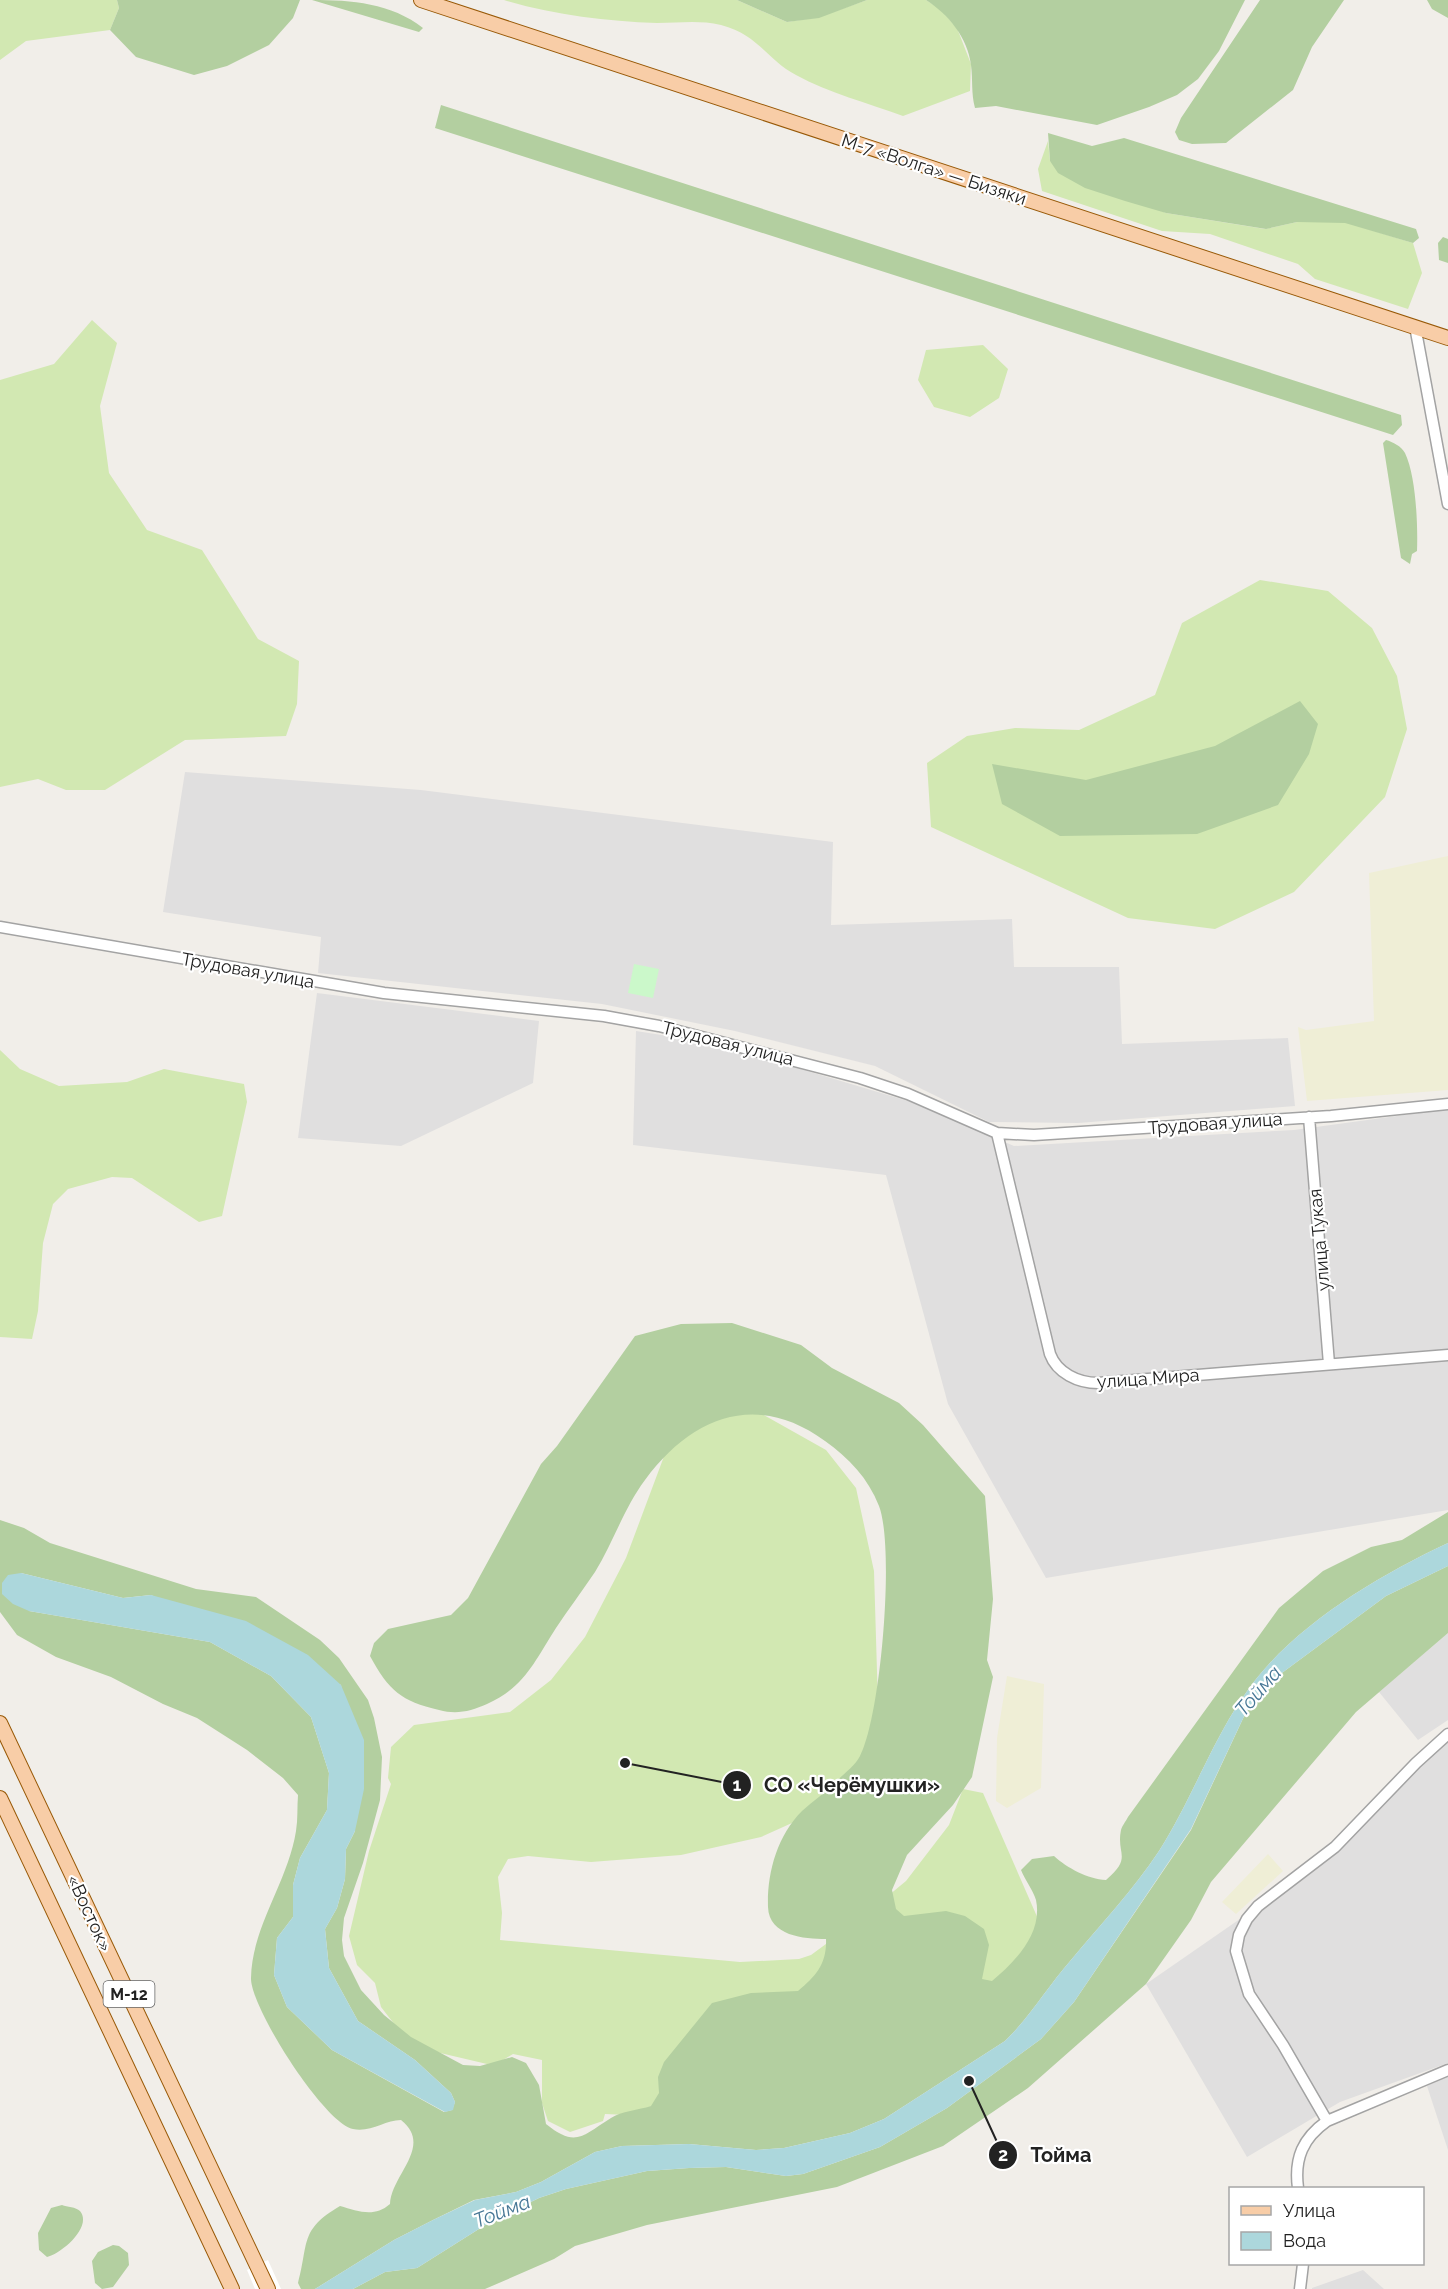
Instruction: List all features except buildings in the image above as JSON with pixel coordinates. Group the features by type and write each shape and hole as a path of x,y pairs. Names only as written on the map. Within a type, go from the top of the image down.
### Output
{"main road":[{"name":"М-7 «Волга» — Бизяки","path":"421,0 1448,338"},
{"name":"«Восток»","path":"0,1723 268,2289"},
{"name":"«Восток»","path":"0,1798 230,2285"}],"street":[{"path":"1415,326 1448,504"},
{"name":"Трудовая улица","path":"0,927 384,993 604,1016 659,1026 860,1078 908,1094 997,1134 1034,1135 1309,1117 1448,1104"},
{"name":"улица Тукая","path":"1309,1117 1329,1364"},
{"name":"улица Мира","path":"997,1134 1050,1354 1064,1373 1098,1383 1448,1355"},
{"path":"1327,2121 1289,2054 1249,1994 1236,1951 1239,1935 1247,1919 1258,1906 1335,1848 1416,1763 1448,1734"},
{"path":"1298,2187 1297,2163 1301,2148 1312,2132 1327,2121 1448,2070"},
{"path":"1300,2289 1303,2265"}],"shaded area":[{"path":"185,772 421,790 833,842 831,925 1012,919 1014,967 1119,967 1122,1044 1288,1038 1295,1106 1078,1123 989,1122 875,1066 735,1031 602,1004 318,973 321,937 163,912"},
{"path":"317,993 539,1021 533,1083 401,1146 298,1138"},
{"path":"636,1031 713,1043 908,1101 1014,1146 1294,1130 1448,1109 1448,1510 1046,1578 948,1404 886,1175 633,1145"},
{"path":"1448,1633 1448,1720 1418,1740 1379,1692"},
{"path":"1448,1738 1448,2063 1340,2102 1247,2157 1146,1984 1276,1894"},
{"path":"1448,2076 1448,2150 1427,2086"},
{"path":"1363,2270 1384,2289 1312,2289 1312,2288"}],"green space":[{"path":"0,0 117,0 119,8 110,30 26,41 0,60"},
{"path":"117,0 300,0 293,18 269,45 227,66 194,75 136,57 110,30 119,8"},
{"path":"312,0 356,2 384,8 398,13 423,28 419,32"},
{"path":"504,0 737,0 787,22 819,17 867,0 926,0 940,9 957,28 971,64 970,91 903,116 835,92 796,75 745,35 721,25 697,22 657,23 599,19 542,10"},
{"path":"737,0 867,0 819,18 787,22"},
{"path":"926,0 1245,0 1219,51 1198,79 1177,95 1097,125 996,106 975,108 971,65 966,45 956,28 942,12"},
{"path":"1260,0 1344,0 1312,47 1293,90 1226,143 1192,144 1179,140 1175,132 1181,118"},
{"path":"1427,0 1448,0 1448,18 1432,9"},
{"path":"441,105 1401,415 1402,425 1393,435 435,128"},
{"path":"1048,133 1092,146 1124,138 1416,229 1419,238 1413,243 1345,223 1297,222 1266,229 1166,213 1085,188 1058,173 1050,161"},
{"path":"1048,141 1050,161 1166,213 1265,229 1297,222 1345,222 1413,243 1422,273 1408,309 1315,279 1298,264 1210,234 1162,231 1042,191 1038,169"},
{"path":"1443,237 1448,239 1448,263 1439,260 1438,243"},
{"path":"92,320 117,343 100,406 109,473 147,530 202,550 258,639 299,661 297,704 286,736 185,740 105,790 66,790 38,779 0,787 0,380 54,364"},
{"path":"983,345 1008,369 999,398 970,417 934,407 918,380 926,350"},
{"path":"1386,440 1397,445 1405,453 1412,474 1416,501 1417,551 1412,554 1410,564 1401,558 1383,443"},
{"path":"1260,580 1328,591 1372,628 1397,676 1407,729 1385,797 1294,892 1215,929 1128,918 931,827 927,763 967,736 1015,728 1079,730 1155,695 1182,623"},
{"path":"1300,701 1318,724 1309,754 1278,805 1197,834 1060,836 1002,804 992,764 1086,780 1215,746"},
{"path":"1448,856 1448,1090 1307,1101 1298,1027 1306,1030 1374,1021 1369,873"},
{"path":"634,964 659,969 653,998 628,993"},
{"path":"0,1050 20,1069 59,1086 127,1082 164,1069 244,1084 247,1102 222,1216 199,1222 132,1178 112,1177 68,1189 53,1204 43,1243 38,1311 32,1339 0,1337"},
{"path":"732,1323 801,1345 832,1368 899,1403 923,1425 985,1496 993,1599 987,1660 993,1677 972,1777 953,1805 907,1855 892,1890 896,1909 904,1916 946,1911 965,1916 984,1929 989,1945 982,1979 992,1981 1010,1965 1025,1946 1035,1924 1036,1900 1021,1870 1032,1859 1054,1856 1071,1869 1092,1878 1106,1880 1114,1872 1121,1861 1121,1830 1128,1817 1279,1608 1323,1571 1371,1547 1402,1540 1448,1512 1448,1543 1400,1567 1353,1595 1308,1628 1269,1664 1236,1707 1159,1851 1023,2022 1005,2041 884,2119 850,2133 784,2148 756,2150 689,2144 622,2146 595,2152 541,2182 516,2192 474,2200 394,2240 315,2289 301,2289 298,2283 305,2247 312,2230 340,2206 372,2212 390,2204 392,2193 412,2150 413,2140 410,2130 401,2120 359,2130 340,2122 325,2107 291,2062 262,2013 254,1993 251,1978 257,1940 292,1850 297,1826 298,1795 283,1778 247,1750 197,1718 163,1704 111,1677 56,1657 17,1635 0,1612 0,1520 24,1528 50,1543 196,1589 256,1597 320,1640 339,1658 368,1700 382,1757 380,1800 363,1863 344,1918 342,1940 344,1956 361,1990 384,2015 411,2037 463,2065 480,2066 512,2057 526,2063 539,2085 546,2124 565,2136 579,2137 615,2116 651,2106 659,2093 658,2077 664,2062 712,2003 751,1993 798,1991 819,1969 825,1956 826,1939 798,1937 781,1930 774,1924 768,1907 769,1881 780,1843 793,1821 855,1763 868,1735 879,1670 886,1593 884,1527 875,1496 842,1454 800,1426 775,1417 751,1414 727,1418 705,1426 683,1440 663,1458 645,1480 595,1572 535,1663 511,1690 464,1712 426,1707 397,1693 383,1678 370,1656 374,1643 388,1629 451,1615 468,1598 541,1464 557,1446 635,1336 681,1324","holes":["21,1573 123,1598 151,1595 341,1685 355,1831 346,1849 345,1879 337,1908 325,1929 329,1968 358,2021 415,2060 451,2093 455,2102 452,2110 444,2112 332,2050 287,2007 274,1975 277,1938 293,1917 293,1885 300,1858 327,1810 329,1773 311,1717 271,1676 210,1642 29,1611"]},
{"path":"760,1413 826,1450 856,1488 874,1571 878,1705 869,1747 852,1780 812,1814 761,1837 681,1855 591,1862 528,1856 508,1859 498,1877 502,1913 500,1940 740,1962 799,1959 811,1955 906,1881 949,1825 963,1789 983,1793 1049,1944 1023,1974 627,2115 605,2114 603,2121 570,2132 548,2121 542,2103 542,2060 513,2054 498,2063 487,2064 436,2052 402,2034 381,2007 375,1983 357,1965 349,1936 369,1851 391,1784 388,1778 391,1747 414,1725 510,1712 551,1680 585,1637 626,1558 666,1451 717,1415"},
{"path":"1448,1566 1448,1633 1356,1712 1211,1882 1191,1920 1146,1984 1028,2088 943,2146 837,2187 647,2225 575,2246 554,2259 485,2289 353,2289 385,2272 417,2268 490,2222 539,2198 566,2189 647,2171 689,2168 726,2167 786,2176 803,2174 880,2147 947,2108 1041,2039 1074,2002 1191,1830 1247,1710 1271,1681 1386,1596"},
{"path":"1007,1676 1044,1684 1041,1788 1007,1808 996,1801 997,1738"},
{"path":"1268,1854 1283,1871 1236,1914 1222,1902"},
{"path":"62,2205 80,2211 83,2217 82,2225 74,2239 60,2251 47,2257 39,2250 38,2233 51,2208"},
{"path":"113,2245 119,2246 128,2253 129,2265 113,2287 102,2289 95,2283 92,2261 98,2252"}],"water":[{"path":"1448,1543 1448,1566 1386,1596 1271,1681 1247,1710 1191,1829 1074,2002 1041,2039 947,2108 880,2147 803,2174 786,2176 726,2167 689,2168 647,2171 566,2189 539,2198 490,2222 417,2268 385,2272 353,2289 315,2289 394,2240 433,2220 475,2200 516,2192 541,2182 595,2152 622,2146 689,2144 756,2150 784,2148 850,2133 884,2119 1005,2041 1023,2022 1159,1851 1236,1707 1269,1664 1308,1628 1353,1595 1400,1567"},
{"path":"21,1573 123,1598 151,1595 246,1621 308,1655 341,1685 364,1740 364,1789 355,1831 346,1849 345,1879 337,1908 325,1929 329,1968 358,2021 415,2060 451,2093 455,2102 453,2110 445,2112 332,2050 287,2007 274,1975 277,1938 293,1917 293,1885 300,1858 327,1810 329,1773 311,1717 271,1676 210,1642 29,1611 13,1604 2,1594 2,1583 8,1575"}],"pier":[{"path":"268,2260 281,2289 255,2289 247,2270"}],"place":[{"name":"СО «Черёмушки»","path":"625,1763"},
{"name":"Тойма","path":"969,2081"}]}
